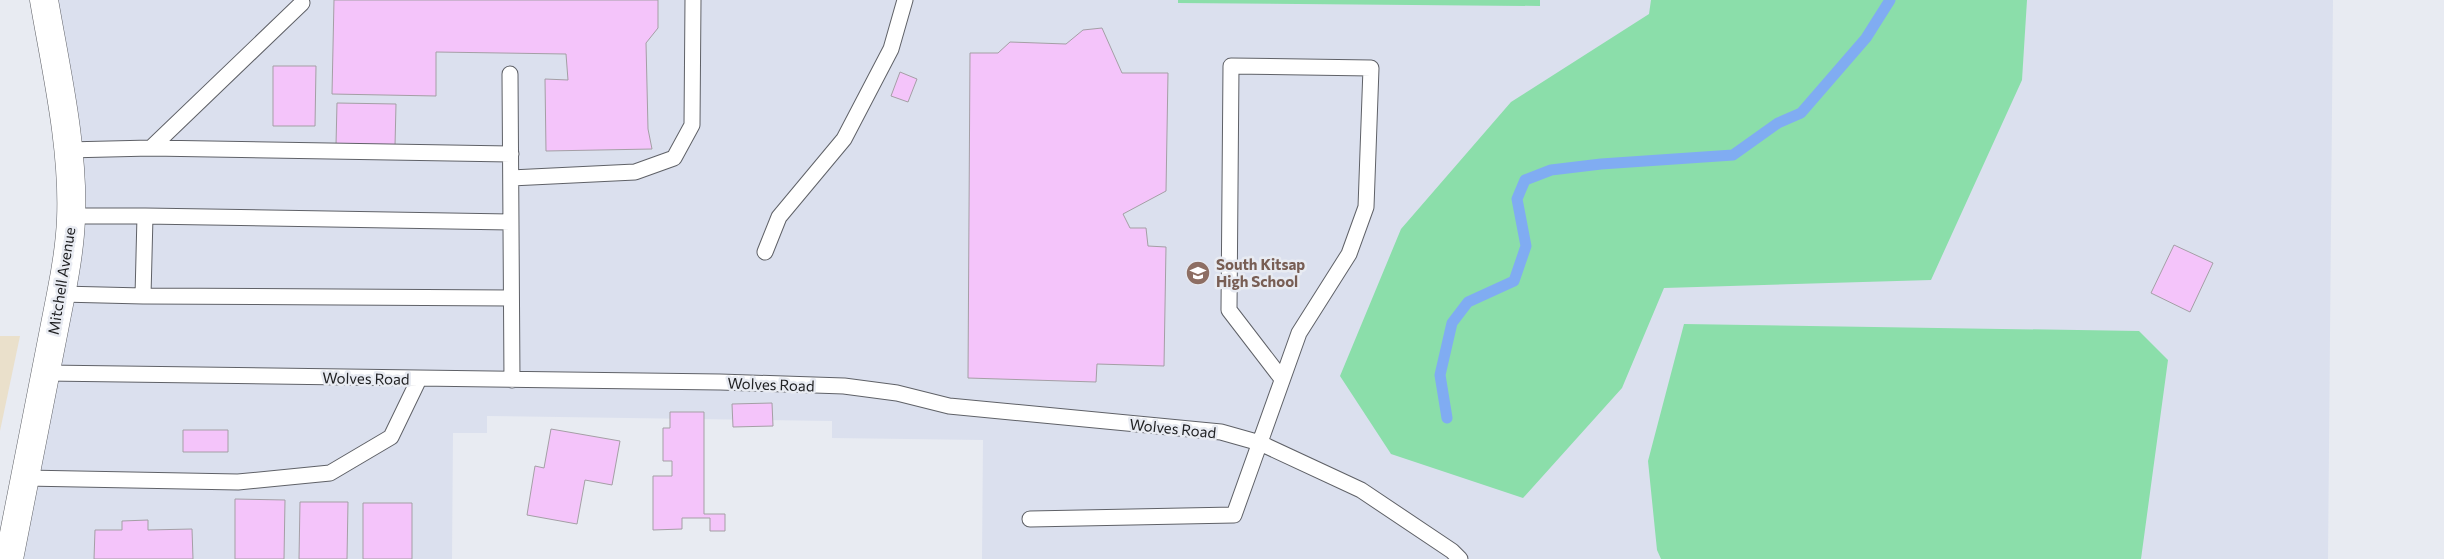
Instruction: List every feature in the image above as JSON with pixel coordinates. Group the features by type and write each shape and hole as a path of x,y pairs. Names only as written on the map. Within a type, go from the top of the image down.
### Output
{"street":[{"name":"Mitchell Avenue","path":"9,559 62,294 71,216 66,124 44,0"}],"lane":[{"path":"511,178 635,172 674,158 692,125 694,0"},
{"path":"765,252 779,217 844,138 891,49 905,0"},
{"path":"150,148 302,3"},
{"path":"1030,519 1234,515 1260,443 1298,333 1349,254 1366,207 1371,68 1231,66 1229,310 1282,379"},
{"path":"510,74 512,380"},
{"path":"67,150 150,148 510,154"},
{"path":"71,216 511,222"},
{"path":"143,296 145,216"},
{"path":"62,294 511,298"},
{"name":"Wolves Road","path":"46,373 720,382 844,386 898,393 949,406 1222,432 1260,443 1361,490 1444,546 1460,559"},
{"path":"25,478 238,482 330,473 391,437 419,379"}],"shaded area":[{"name":"South Kitsap High School","path":"44,0 2333,0 2328,559 982,559 983,440 832,438 832,421 487,416 487,433 453,433 452,559 9,559 69,252"},
{"path":"0,336 20,336 0,431"}],"green space":[{"path":"1178,0 1540,0 1540,6 1178,3"},
{"path":"1651,0 2027,0 2022,80 1931,280 1664,288 1622,388 1523,498 1391,454 1340,376 1401,229 1511,102 1649,14"},
{"path":"1684,324 2139,331 2168,360 2141,559 1661,559 1657,550 1648,461"}],"building":[{"path":"334,0 658,0 658,28 646,43 648,129 652,149 546,151 545,79 568,80 566,54 436,52 436,96 332,94"},
{"path":"1102,28 1122,73 1168,73 1166,191 1123,214 1130,228 1146,228 1148,246 1166,247 1164,366 1097,364 1096,382 968,378 970,53 998,53 1010,42 1066,44 1083,30"},
{"path":"273,66 316,66 315,126 273,126"},
{"path":"900,72 917,79 908,102 891,96"},
{"path":"337,103 396,104 395,146 336,145"},
{"path":"2174,245 2213,263 2190,312 2151,293"},
{"path":"772,403 773,426 733,427 732,404"},
{"path":"670,412 704,412 704,514 725,514 725,531 710,531 710,518 682,518 682,529 653,530 653,476 672,476 672,461 663,461 663,428 670,428"},
{"path":"551,429 620,441 612,485 585,480 577,524 527,515 535,466 544,468"},
{"path":"183,430 228,430 228,452 183,452"},
{"path":"235,499 285,500 284,559 235,559"},
{"path":"300,502 348,502 347,559 299,559"},
{"path":"363,503 412,503 412,559 363,559"},
{"path":"148,520 148,530 192,529 193,559 94,559 95,530 122,530 122,521"}],"waterway":[{"path":"1447,418 1440,375 1452,323 1468,302 1514,281 1526,246 1517,199 1525,180 1551,170 1601,164 1733,155 1778,123 1801,113 1866,38 1890,0"}],"place":[{"name":"South Kitsap High School","path":"1198,273"}]}
